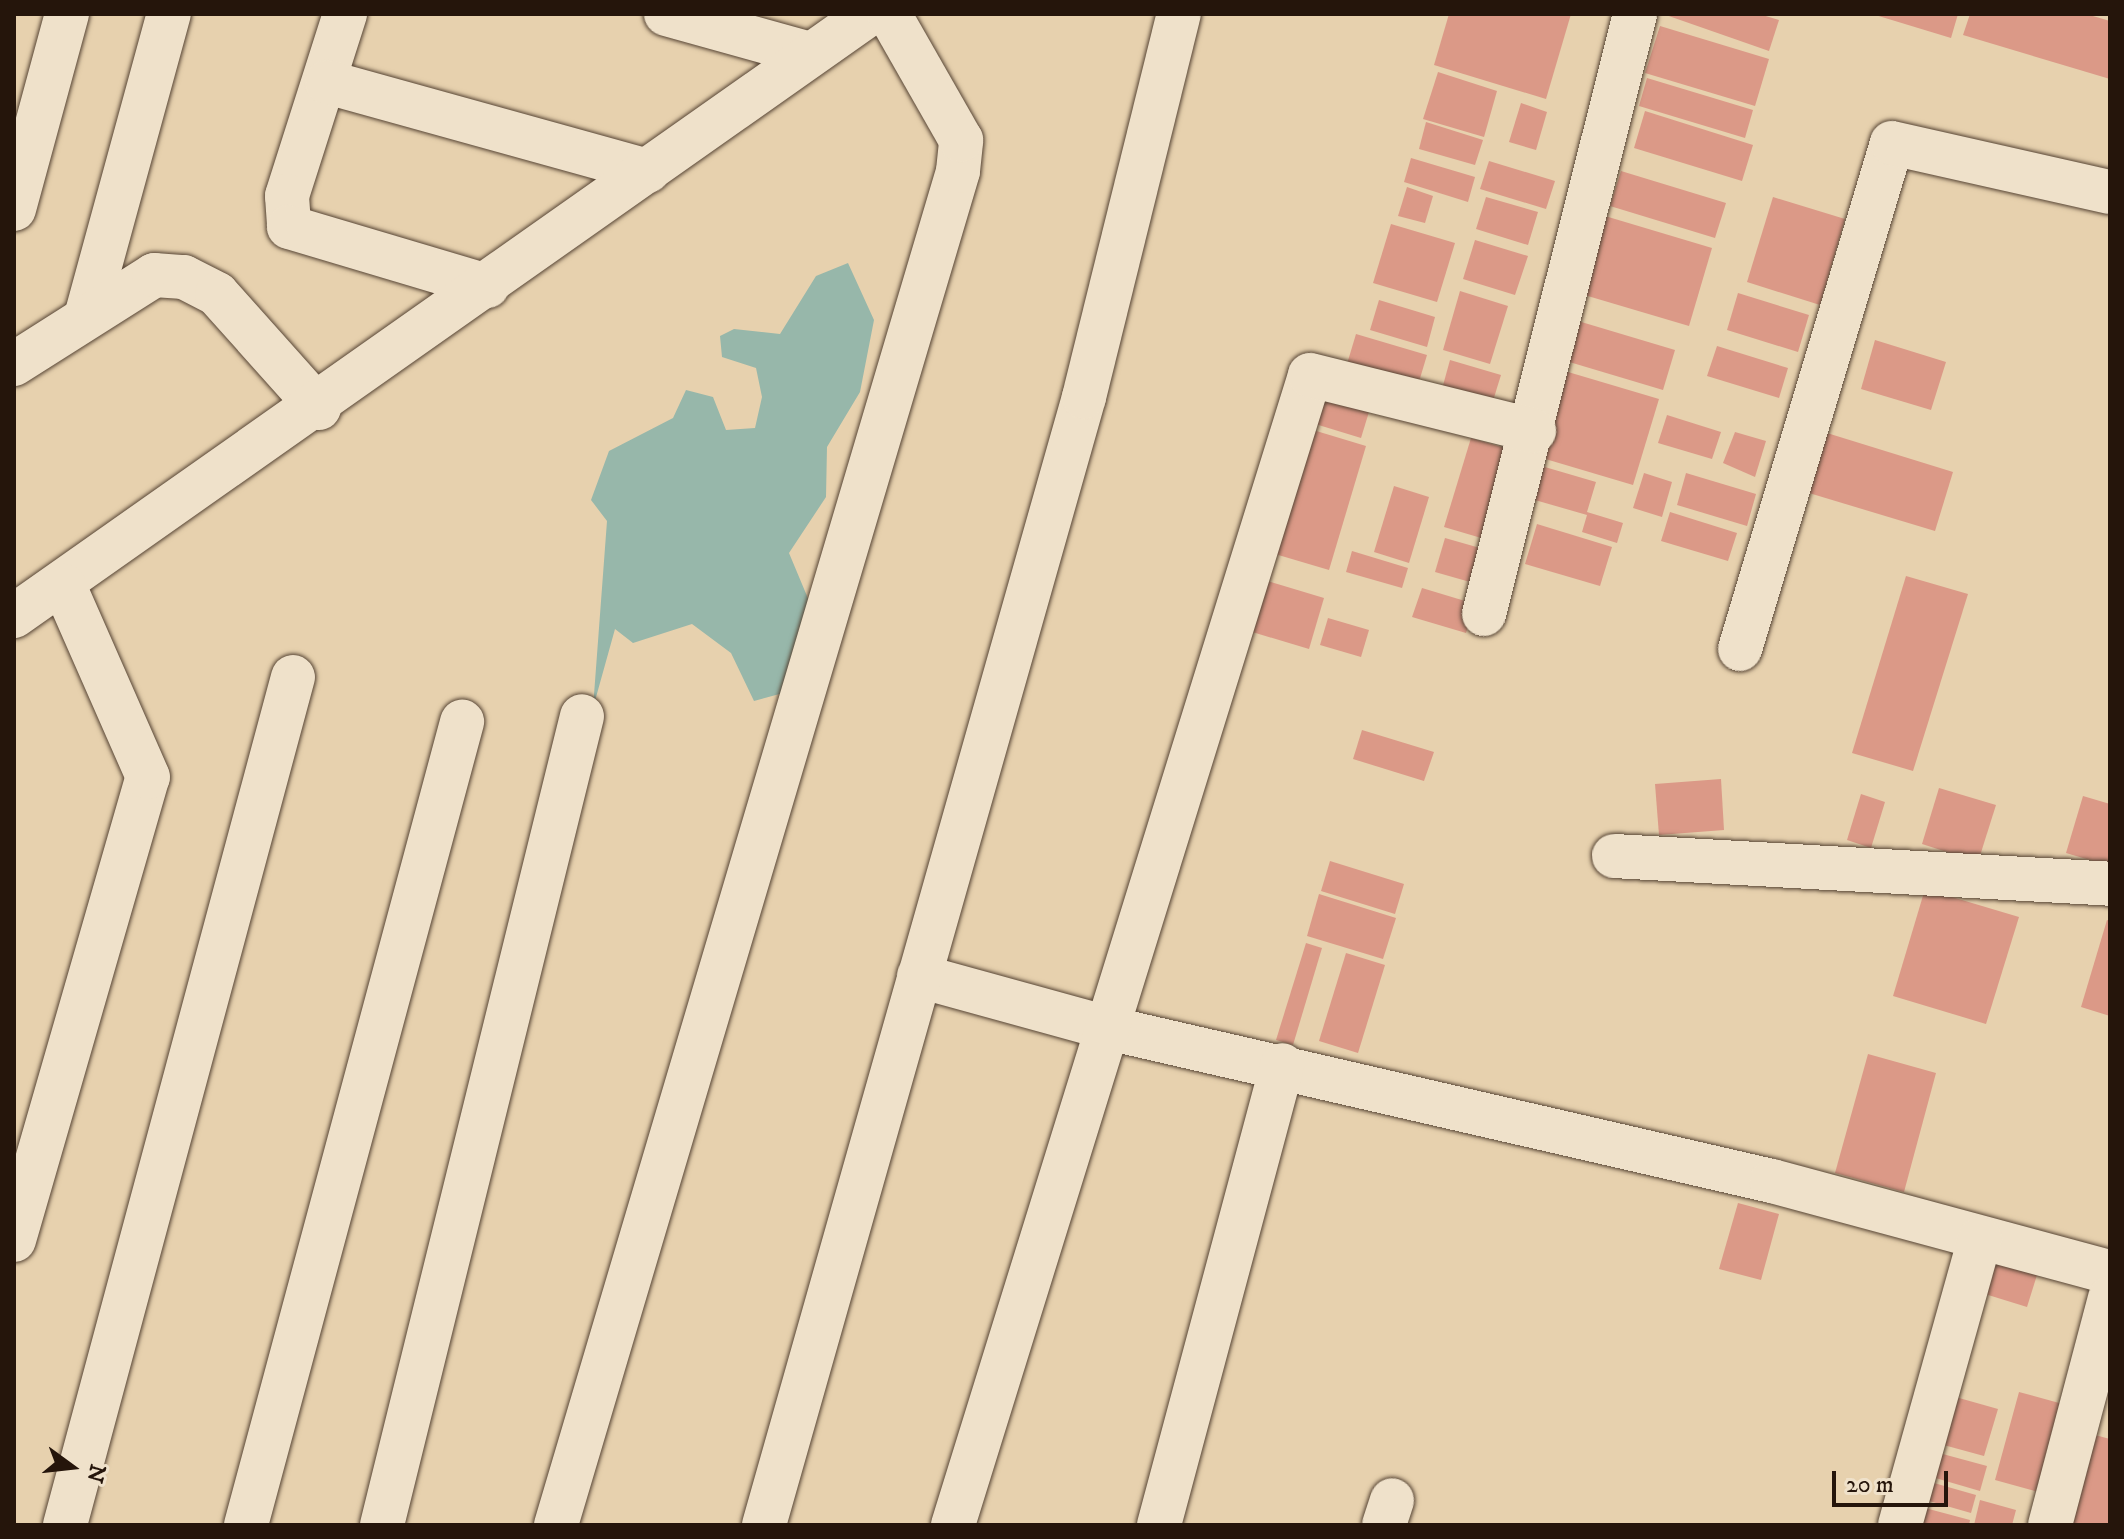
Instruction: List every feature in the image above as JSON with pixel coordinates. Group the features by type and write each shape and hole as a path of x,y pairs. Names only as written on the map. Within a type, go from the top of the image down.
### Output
{"street":[{"path":"14,209 67,14"},
{"path":"87,313 169,14"},
{"path":"345,14 327,82 287,196 289,227 487,286"},
{"path":"666,14 810,54"},
{"path":"14,616 64,586 319,408 869,14"},
{"path":"556,1525 958,171 961,140 889,14"},
{"path":"764,1525 1084,397 1179,14"},
{"path":"1484,614 1534,431 1635,14"},
{"path":"327,82 648,171"},
{"path":"1740,649 1892,143 2110,192"},
{"path":"14,364 87,313 154,275 184,277 217,294 319,408"},
{"path":"953,1525 1310,375 1534,431"},
{"path":"14,1240 148,777 64,586"},
{"path":"65,1525 293,677"},
{"path":"382,1525 582,716"},
{"path":"246,1525 462,722"},
{"path":"1614,856 2110,884"},
{"path":"919,976 1108,1028 1282,1065 1772,1181 2110,1272"},
{"path":"1159,1525 1282,1065"},
{"path":"1900,1525 1980,1239"},
{"path":"2050,1525 2094,1423 2110,1298"}],"shaded area":[{"path":"848,263 874,320 860,392 827,447 826,497 789,553 812,608 787,692 754,701 731,653 692,624 633,643 615,629 593,708 607,521 591,500 609,451 673,418 686,390 713,397 726,430 755,428 762,397 756,368 722,357 720,336 734,329 780,334 816,276"}],"building":[{"path":"1449,14 1571,14 1546,99 1434,65"},
{"path":"1663,14 1759,14 1779,20 1769,51"},
{"path":"1872,14 1958,14 1951,38"},
{"path":"1970,14 2086,14 2110,21 2110,79 1963,35"},
{"path":"1660,26 1769,59 1755,106 1645,73"},
{"path":"1438,72 1497,91 1484,137 1423,119"},
{"path":"1647,78 1753,110 1745,138 1639,106"},
{"path":"1521,103 1547,112 1536,150 1509,142"},
{"path":"1645,111 1753,145 1742,181 1634,148"},
{"path":"1426,122 1483,140 1475,165 1419,149"},
{"path":"1411,158 1475,177 1468,202 1404,182"},
{"path":"1489,161 1555,181 1546,209 1480,189"},
{"path":"1621,171 1726,203 1715,238 1610,206"},
{"path":"1407,187 1433,196 1425,223 1398,216"},
{"path":"1486,197 1538,212 1528,245 1476,229"},
{"path":"1773,197 1845,219 1820,305 1747,282"},
{"path":"1605,216 1712,248 1689,326 1581,294"},
{"path":"1391,224 1455,243 1437,302 1373,283"},
{"path":"1475,240 1528,256 1515,295 1463,279"},
{"path":"1460,291 1508,306 1490,364 1443,350"},
{"path":"1738,293 1809,315 1798,352 1727,330"},
{"path":"1379,300 1435,317 1427,347 1370,330"},
{"path":"1578,321 1675,350 1663,390 1566,361"},
{"path":"1356,334 1427,355 1415,395 1344,374"},
{"path":"1875,340 1946,362 1931,410 1861,389"},
{"path":"1717,346 1788,368 1779,398 1707,376"},
{"path":"1450,360 1501,375 1492,404 1442,389"},
{"path":"1558,369 1659,399 1633,485 1532,455"},
{"path":"1323,387 1372,402 1361,438 1312,423"},
{"path":"1667,415 1721,432 1712,459 1658,443"},
{"path":"1313,430 1366,446 1329,570 1275,554"},
{"path":"1735,432 1766,441 1755,477 1723,463"},
{"path":"1827,433 1953,472 1935,531 1809,493"},
{"path":"1471,438 1515,451 1488,540 1444,527"},
{"path":"1538,465 1596,482 1587,512 1623,523 1617,543 1582,532 1587,515 1528,498"},
{"path":"1644,473 1672,482 1662,517 1633,508"},
{"path":"1686,473 1756,494 1747,526 1677,505"},
{"path":"1394,486 1429,497 1409,563 1374,552"},
{"path":"1670,512 1737,533 1728,561 1661,541"},
{"path":"1537,524 1612,547 1600,586 1525,564"},
{"path":"1445,538 1487,550 1477,584 1435,572"},
{"path":"1352,551 1408,568 1402,588 1346,572"},
{"path":"1906,576 1968,594 1913,771 1852,753"},
{"path":"1264,580 1324,598 1309,649 1249,631"},
{"path":"1422,588 1475,604 1466,633 1412,617"},
{"path":"1328,618 1369,630 1361,657 1320,645"},
{"path":"1362,730 1434,752 1424,781 1353,759"},
{"path":"1721,779 1724,830 1659,835 1655,784"},
{"path":"1939,788 1996,805 1978,862 1922,844"},
{"path":"1861,794 1885,802 1871,848 1847,840"},
{"path":"2083,796 2110,804 2110,866 2066,853"},
{"path":"1330,861 1404,884 1395,914 1321,891"},
{"path":"1925,889 2019,917 1986,1024 1893,996"},
{"path":"1319,894 1396,918 1383,959 1307,936"},
{"path":"2107,920 2110,921 2110,1016 2081,1007"},
{"path":"1306,943 1322,948 1293,1045 1276,1040"},
{"path":"1346,953 1385,965 1358,1053 1319,1041"},
{"path":"1868,1054 1936,1073 1904,1192 1835,1173"},
{"path":"1738,1203 1779,1214 1761,1280 1719,1269"},
{"path":"1994,1263 2037,1275 2027,1307 1985,1294"},
{"path":"2019,1392 2070,1406 2046,1494 1995,1480"},
{"path":"1952,1396 1998,1409 1984,1456 1940,1444"},
{"path":"2095,1435 2110,1439 2110,1525 2070,1525"},
{"path":"1939,1453 1987,1466 1980,1491 1932,1477"},
{"path":"1934,1483 1976,1495 1971,1513 1929,1501"},
{"path":"1980,1500 2016,1510 2012,1525 1974,1525"},
{"path":"1925,1508 1970,1520 1969,1525 1921,1525"}]}
